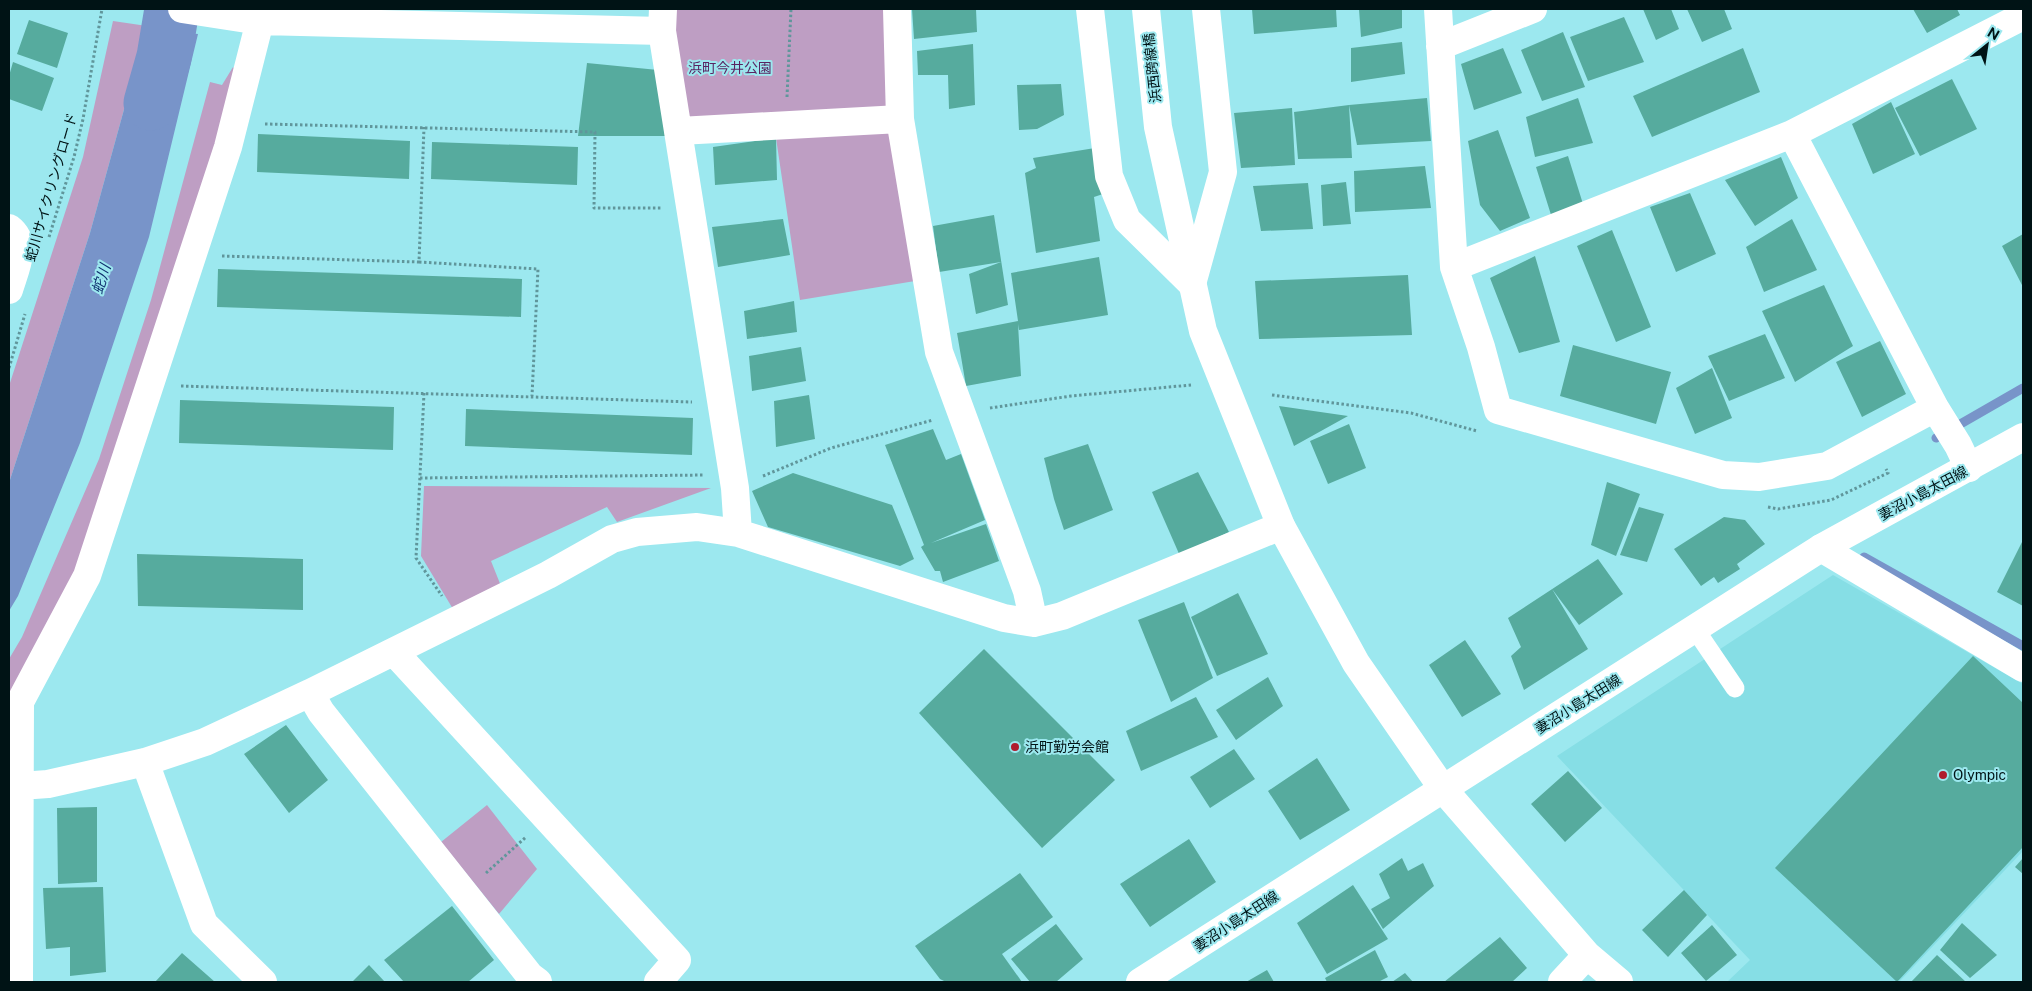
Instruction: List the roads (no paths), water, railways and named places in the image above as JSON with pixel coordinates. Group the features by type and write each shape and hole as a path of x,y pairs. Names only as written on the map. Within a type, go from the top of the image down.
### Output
{"street":[{"path":"182,9 256,16 663,20 678,131 738,513 738,533"},
{"path":"897,9 900,119 938,352 1027,591 1034,623"},
{"path":"1090,9 1109,176 1127,220 1192,284 1222,172 1206,9"},
{"name":"浜西跨線橋","path":"1146,9 1158,127 1203,331 1281,526 1356,663 1443,789 1587,955 1618,982"},
{"path":"1438,9 1454,267 1481,347 1498,410 1723,475 1759,477 1827,466 1939,414"},
{"path":"1440,46 1533,9"},
{"path":"19,982 20,702 87,576 235,123 256,16"},
{"path":"1454,267 1792,134 2023,16"},
{"path":"678,131 900,119"},
{"path":"1792,134 1963,456"},
{"path":"9,228 16,233 20,243 9,290"},
{"name":"妻沼小島太田線","path":"1140,982 1695,630 1963,456 2023,437"},
{"path":"20,786 48,784 145,762 206,742 394,652 548,575 612,539 637,532 697,527 738,533 1004,618 1034,623 1062,616 1281,526"},
{"path":"1821,548 2023,668"},
{"path":"394,652 677,960 658,982"},
{"path":"310,693 321,712 531,980"},
{"path":"145,762 204,924 263,982"},
{"path":"1562,982 1587,955"}],"lane":[{"path":"1695,630 1735,688"}],"water":[{"path":"147,26 198,34 149,237 80,443 18,596 9,611 9,483 90,233"}],"waterway":[{"name":"蛇川","path":"151,103 164,57 172,9"},
{"path":"1936,438 2023,388"},
{"path":"1864,557 2023,646"}],"place":[{"name":"浜町勤労会館","path":"1015,747"},
{"name":"Olympic","path":"1943,775"}],"park label":[{"name":"浜町今井公園","path":"730,68"}]}
